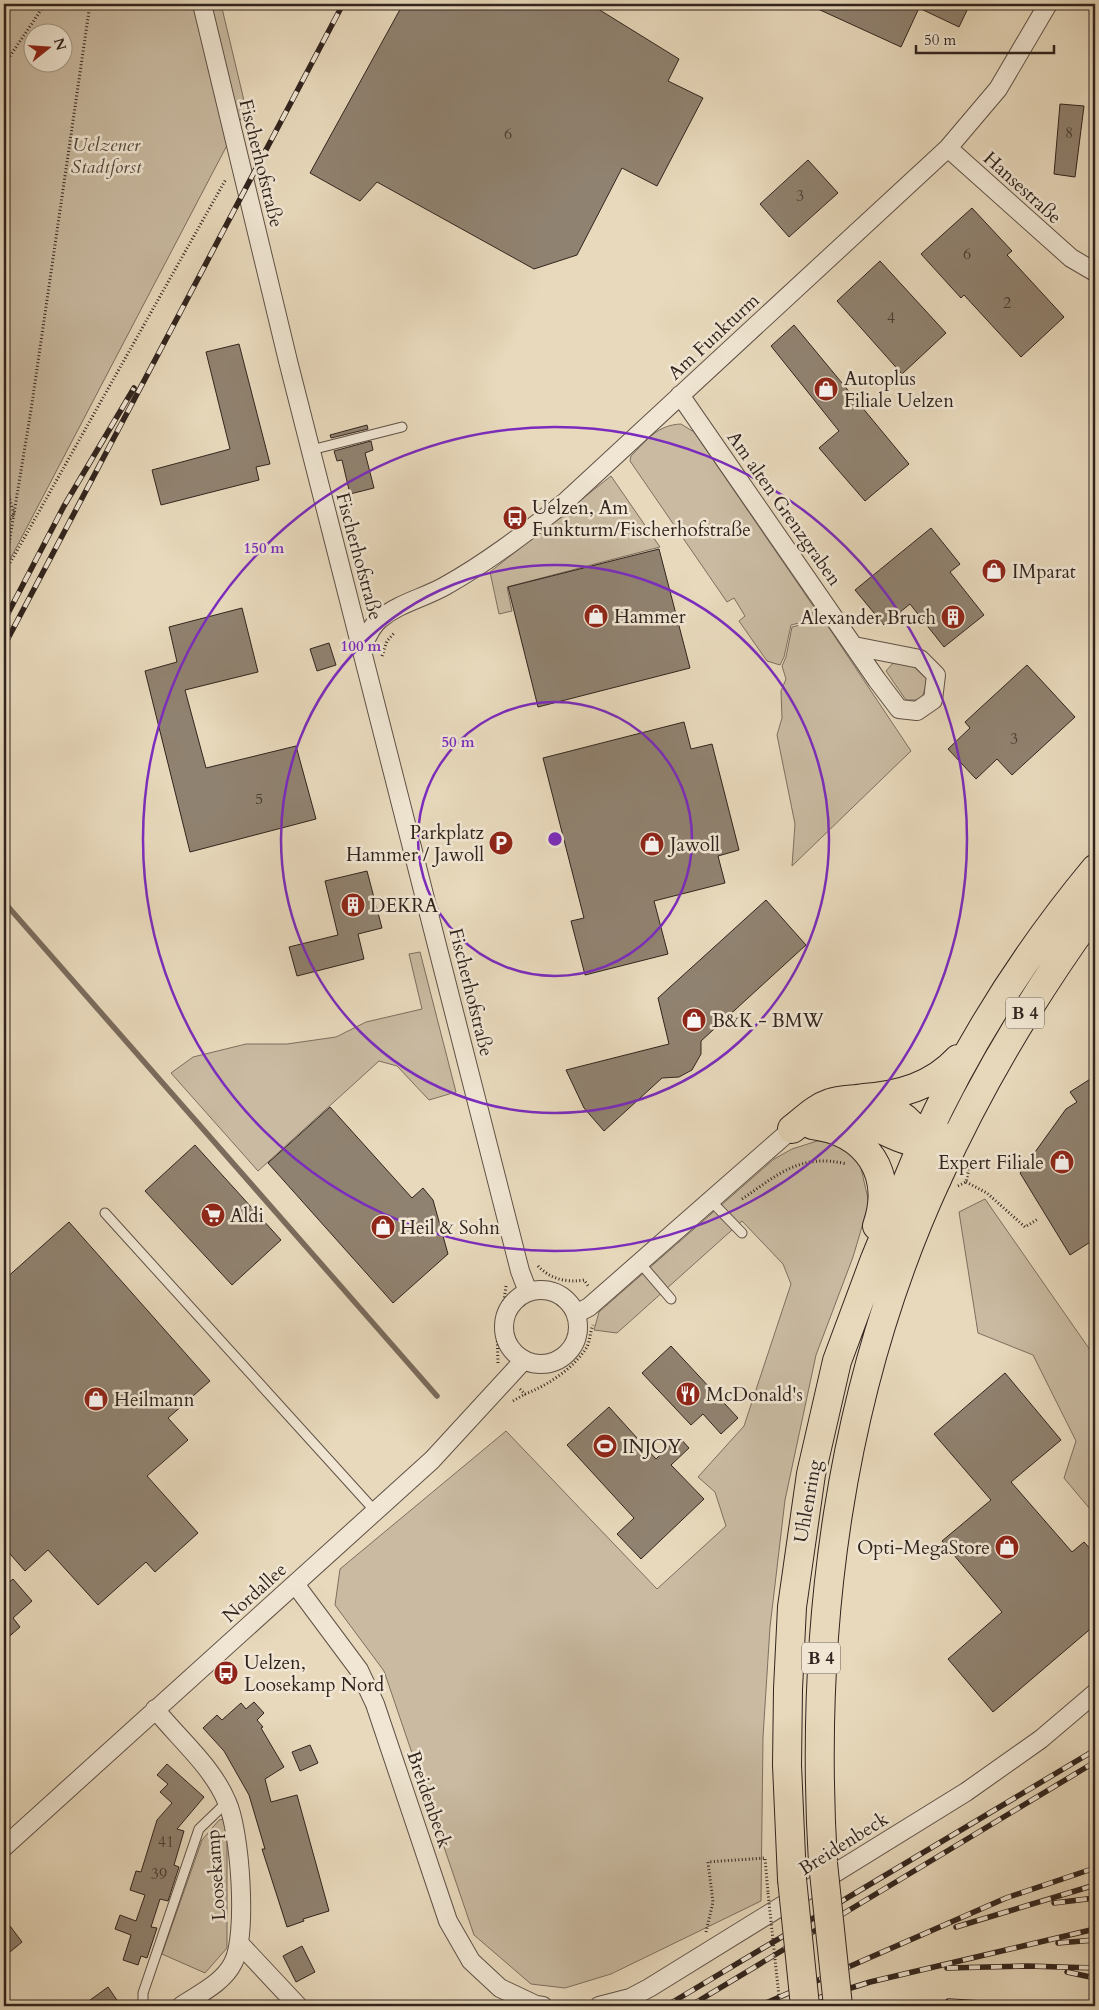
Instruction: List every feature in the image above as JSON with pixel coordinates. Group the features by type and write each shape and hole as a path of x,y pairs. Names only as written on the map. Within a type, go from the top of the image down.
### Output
{"main road":[{"name":"B 4","path":"924,1140 973,1044 1036,945 1095,869"},
{"name":"B 4","path":"937,1179 964,1121 1030,1004 1095,910"},
{"path":"803,1127 814,1111 828,1103 913,1089 928,1083 945,1072 973,1044"},
{"path":"863,1098 875,1101 898,1113 916,1129 924,1140 933,1160 937,1179"},
{"path":"803,1127 839,1122 863,1124 907,1142 942,1135 964,1121"},
{"path":"803,1127 840,1132 863,1145 872,1156 882,1193 881,1214 851,1299 837,1361"},
{"name":"Uhlenring","path":"805,2006 792,1879 787,1765 792,1607 811,1474 837,1361 875,1259 924,1140"},
{"name":"Uhlenring","path":"838,2006 823,1863 819,1803 821,1657 825,1607 848,1455 878,1338 909,1246 937,1179"}],"street":[{"name":"Fischerhofstraße","path":"202,4 311,450 520,1271 528,1292"},
{"name":"Am Funkturm","path":"362,648 369,632 378,620 392,609 442,588 512,544 564,503 948,148 998,89 1048,4"},
{"name":"Hansestraße","path":"948,148 1071,258 1095,272"},
{"name":"Am alten Grenzgraben","path":"680,395 854,646 899,709 917,712 933,700 936,675 920,659 854,646"},
{"path":"576,1314 599,1299 803,1127"},
{"path":"542,1290 558,1293 572,1306 576,1314 578,1331 569,1351 553,1362 540,1364 524,1360 509,1346 504,1326 510,1307 516,1299 528,1292 542,1290"},
{"name":"Nordallee","path":"4,1847 432,1460 510,1378 524,1360"},
{"name":"Breidenbeck","path":"295,1584 359,1670 375,1704 448,1921 471,1961 500,1988 536,2005 543,2006"},
{"name":"Breidenbeck","path":"599,2006 630,1998 966,1792 1041,1738 1095,1693"},
{"name":"Loosekamp","path":"155,1709 212,1775 228,1802 237,1834 241,1918 239,1943 234,1962 222,1978 181,2006"},
{"name":"Loosekamp","path":"239,1943 298,2006"}],"lane":[{"path":"311,450 402,427"},
{"path":"712,1202 742,1233"},
{"path":"105,1213 376,1511"},
{"path":"640,1263 671,1299"},
{"path":"142,2006 143,1993 200,1829 228,1802"}],"path":[{"path":"4,65 45,4"},
{"path":"4,574 90,4"},
{"path":"4,574 211,202 240,160"},
{"path":"4,479 14,514"},
{"path":"4,527 14,514"},
{"path":"382,658 387,641 398,628"},
{"path":"966,1182 987,1193 1025,1227 1038,1219"},
{"path":"505,1283 503,1307 497,1329 498,1364 525,1394 542,1388 569,1366 587,1347 592,1326 609,1312 584,1280 574,1282 559,1280 544,1272 534,1258"},
{"path":"707,1952 706,1932 713,1902 708,1862 765,1858 780,2006"}],"green space":[{"name":"Uelzener Stadtforst","path":"4,4 221,4 246,109 4,571"},
{"path":"681,424 694,432 818,613 805,613 799,623 791,625 784,657 780,665 767,661 739,621 745,616 734,598 727,602 630,461 631,456 653,434 665,427"},
{"path":"611,476 660,547 507,587 512,611 499,614 490,572"},
{"path":"806,614 821,616 911,751 792,866 795,824 777,735 782,718 781,691 786,679 782,666 786,657 792,627 800,625"},
{"path":"894,662 911,664 928,680 921,700 906,700 886,671"},
{"path":"420,952 456,1092 429,1100 397,1066 379,1061 258,1171 171,1073 193,1057 246,1044 287,1044 336,1037 366,1022 422,1009 409,954"},
{"path":"817,1141 836,1143 851,1151 860,1164 869,1203 853,1257 816,1355 785,1500 770,1627 763,1737 761,1901 611,1974 565,1988 531,1984 474,1935 384,1671 335,1605 340,1569 506,1431 657,1589 726,1526 715,1492 698,1477 744,1426 791,1284 783,1264 742,1221 617,1333 594,1330 599,1312 774,1159 792,1149"},
{"path":"985,1199 1095,1357 1095,1515 1064,1478 1076,1441 1033,1355 978,1333 959,1212"},
{"path":"227,1818 227,1948 205,1973 162,1954 202,1840 219,1820"}],"building":[{"path":"403,4 590,4 679,59 668,81 703,98 657,186 622,168 577,255 534,269 377,182 360,201 310,173"},
{"path":"807,4 970,4 959,27 919,8 901,47"},
{"path":"1060,104 1084,106 1075,177 1054,174"},
{"path":"808,160 838,193 789,237 760,204"},
{"path":"972,208 1012,251 1007,255 1064,317 1021,357 964,295 961,298 921,254"},
{"path":"880,261 946,333 902,374 837,301"},
{"name":"Autoplus Filiale Uelzen","path":"794,325 909,464 865,501 819,448 839,431 771,346"},
{"path":"239,344 270,464 256,467 259,480 161,505 152,470 230,449 206,352"},
{"path":"367,425 368,429 331,438 330,435"},
{"path":"371,441 373,450 365,453 374,488 350,494 342,460 337,461 334,451"},
{"path":"931,528 960,564 950,572 984,615 944,647 910,604 884,625 855,590"},
{"name":"Hammer","path":"659,549 690,668 538,707 508,587"},
{"path":"242,608 258,672 185,690 206,768 296,746 316,819 190,852 145,671 177,662 169,627"},
{"path":"329,643 336,665 317,671 310,649"},
{"path":"1027,665 1075,717 1012,775 997,759 976,779 948,749 970,728 965,722"},
{"name":"Jawoll","path":"684,722 691,749 712,744 739,850 718,856 725,883 654,901 668,954 585,975 571,921 584,918 543,758"},
{"name":"DEKRA","path":"367,871 382,928 358,934 364,959 297,976 289,947 338,935 325,881"},
{"name":"B&K - BMW","path":"766,900 806,945 701,1041 701,1054 692,1070 679,1077 662,1078 604,1131 584,1108 566,1070 669,1044 658,998"},
{"name":"Expert Filiale","path":"1095,1076 1095,1239 1070,1255 1020,1173 1066,1109 1077,1102 1070,1092"},
{"name":"Heil & Sohn","path":"330,1107 412,1198 423,1188 433,1200 448,1254 393,1303 268,1163"},
{"name":"Aldi","path":"195,1145 281,1240 232,1285 145,1191"},
{"name":"Heilmann","path":"69,1222 210,1381 168,1418 188,1440 147,1476 198,1533 155,1572 146,1562 98,1605 48,1550 25,1571 4,1547 4,1280"},
{"name":"McDonald's","path":"671,1346 738,1418 721,1434 703,1414 691,1425 642,1373"},
{"name":"Opti-MegaStore","path":"1005,1373 1061,1440 1011,1482 1072,1552 1084,1542 1095,1554 1095,1625 993,1712 948,1659 1002,1612 942,1541 991,1500 934,1434"},
{"path":"609,1407 656,1459 679,1437 689,1448 671,1465 704,1499 641,1559 617,1534 634,1518 567,1445"},
{"path":"13,1579 32,1601 13,1618 20,1627 4,1641 4,1586"},
{"path":"254,1702 264,1713 257,1720 263,1727 261,1728 284,1767 265,1779 271,1802 297,1795 329,1911 303,1919 304,1921 287,1927 262,1849 265,1849 249,1795 224,1751 203,1728 217,1715 222,1720 241,1703 246,1709"},
{"path":"310,1745 318,1763 300,1771 292,1752"},
{"path":"167,1764 204,1797 177,1829 184,1831 174,1865 179,1867 168,1901 160,1899 151,1927 157,1928 147,1958 141,1956 138,1965 123,1960 131,1935 115,1929 120,1915 136,1921 145,1895 130,1890 136,1871 141,1872 157,1820 172,1803 160,1792 168,1784 157,1775"},
{"path":"4,1918 22,1942 4,1957"},
{"path":"302,1946 315,1972 296,1982 283,1956"},
{"path":"108,1987 121,2006 82,2006"}],"waterway":[{"path":"4,902 437,1396"}],"railway":[{"path":"4,646 343,4"},
{"path":"4,621 64,506 134,388"},
{"path":"666,2006 1095,1750"},
{"path":"690,2006 1095,1762"},
{"path":"759,2006 1006,1898 1095,1868"},
{"path":"956,1927 1095,1885"},
{"path":"1054,1903 1095,1898"},
{"path":"793,2006 870,1982 1095,1929"},
{"path":"1058,1943 1095,1940"},
{"path":"947,1968 1027,1966 1095,1968"},
{"path":"1067,1972 1095,1978"},
{"path":"948,2001 1029,2006"}],"place":[{"name":"Autoplus Filiale Uelzen","path":"826,389"},
{"name":"Uelzen, Am Funkturm/Fischerhofstraße","path":"515,518"},
{"name":"IMparat","path":"994,571"},
{"name":"Hammer","path":"596,616"},
{"name":"Alexander Bruch","path":"953,617"},
{"name":"Parkplatz Hammer / Jawoll","path":"501,843"},
{"name":"Jawoll","path":"652,844"},
{"name":"DEKRA","path":"353,905"},
{"name":"B&K - BMW","path":"694,1020"},
{"name":"Expert Filiale","path":"1062,1162"},
{"name":"Aldi","path":"213,1215"},
{"name":"Heil & Sohn","path":"383,1227"},
{"name":"McDonald's","path":"688,1394"},
{"name":"Heilmann","path":"96,1399"},
{"name":"INJOY","path":"605,1446"},
{"name":"Opti-MegaStore","path":"1007,1547"},
{"name":"Uelzen, Loosekamp Nord","path":"226,1673"}]}
